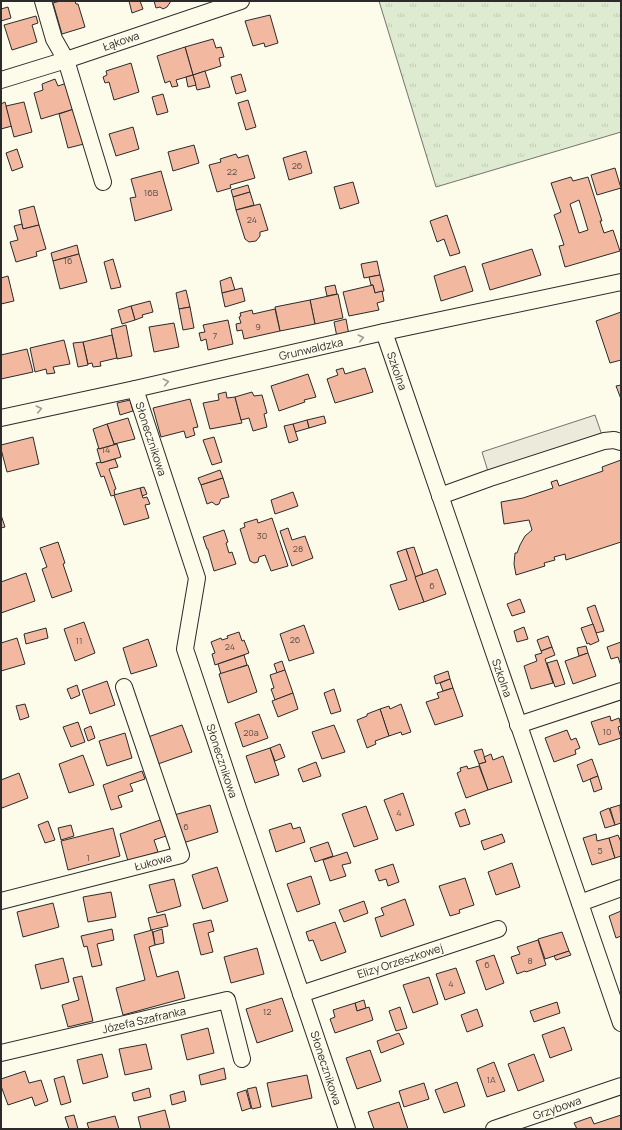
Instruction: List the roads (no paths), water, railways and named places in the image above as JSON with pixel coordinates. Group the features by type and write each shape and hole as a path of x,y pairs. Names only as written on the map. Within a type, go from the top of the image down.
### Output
{"street":[{"path":"43,1 54,39 66,60 103,182"},
{"name":"Łąkowa","path":"1,80 66,60 241,1"},
{"name":"Grunwaldzka","path":"1,418 384,332 621,282"},
{"name":"Szkolna","path":"384,332 621,1023"},
{"name":"Słonecznikowa","path":"135,389 197,578 185,649 346,1129"},
{"path":"440,496 604,441 614,440 621,442"},
{"name":"Łukowa","path":"1,901 181,855 124,687"},
{"path":"518,724 621,691"},
{"path":"580,903 621,888"},
{"name":"Elizy Orzeszkowej","path":"301,994 498,928"},
{"name":"Józefa Szafranka","path":"1,1053 227,1000 242,1059"},
{"name":"Grzybowa","path":"494,1129 621,1086"}]}
